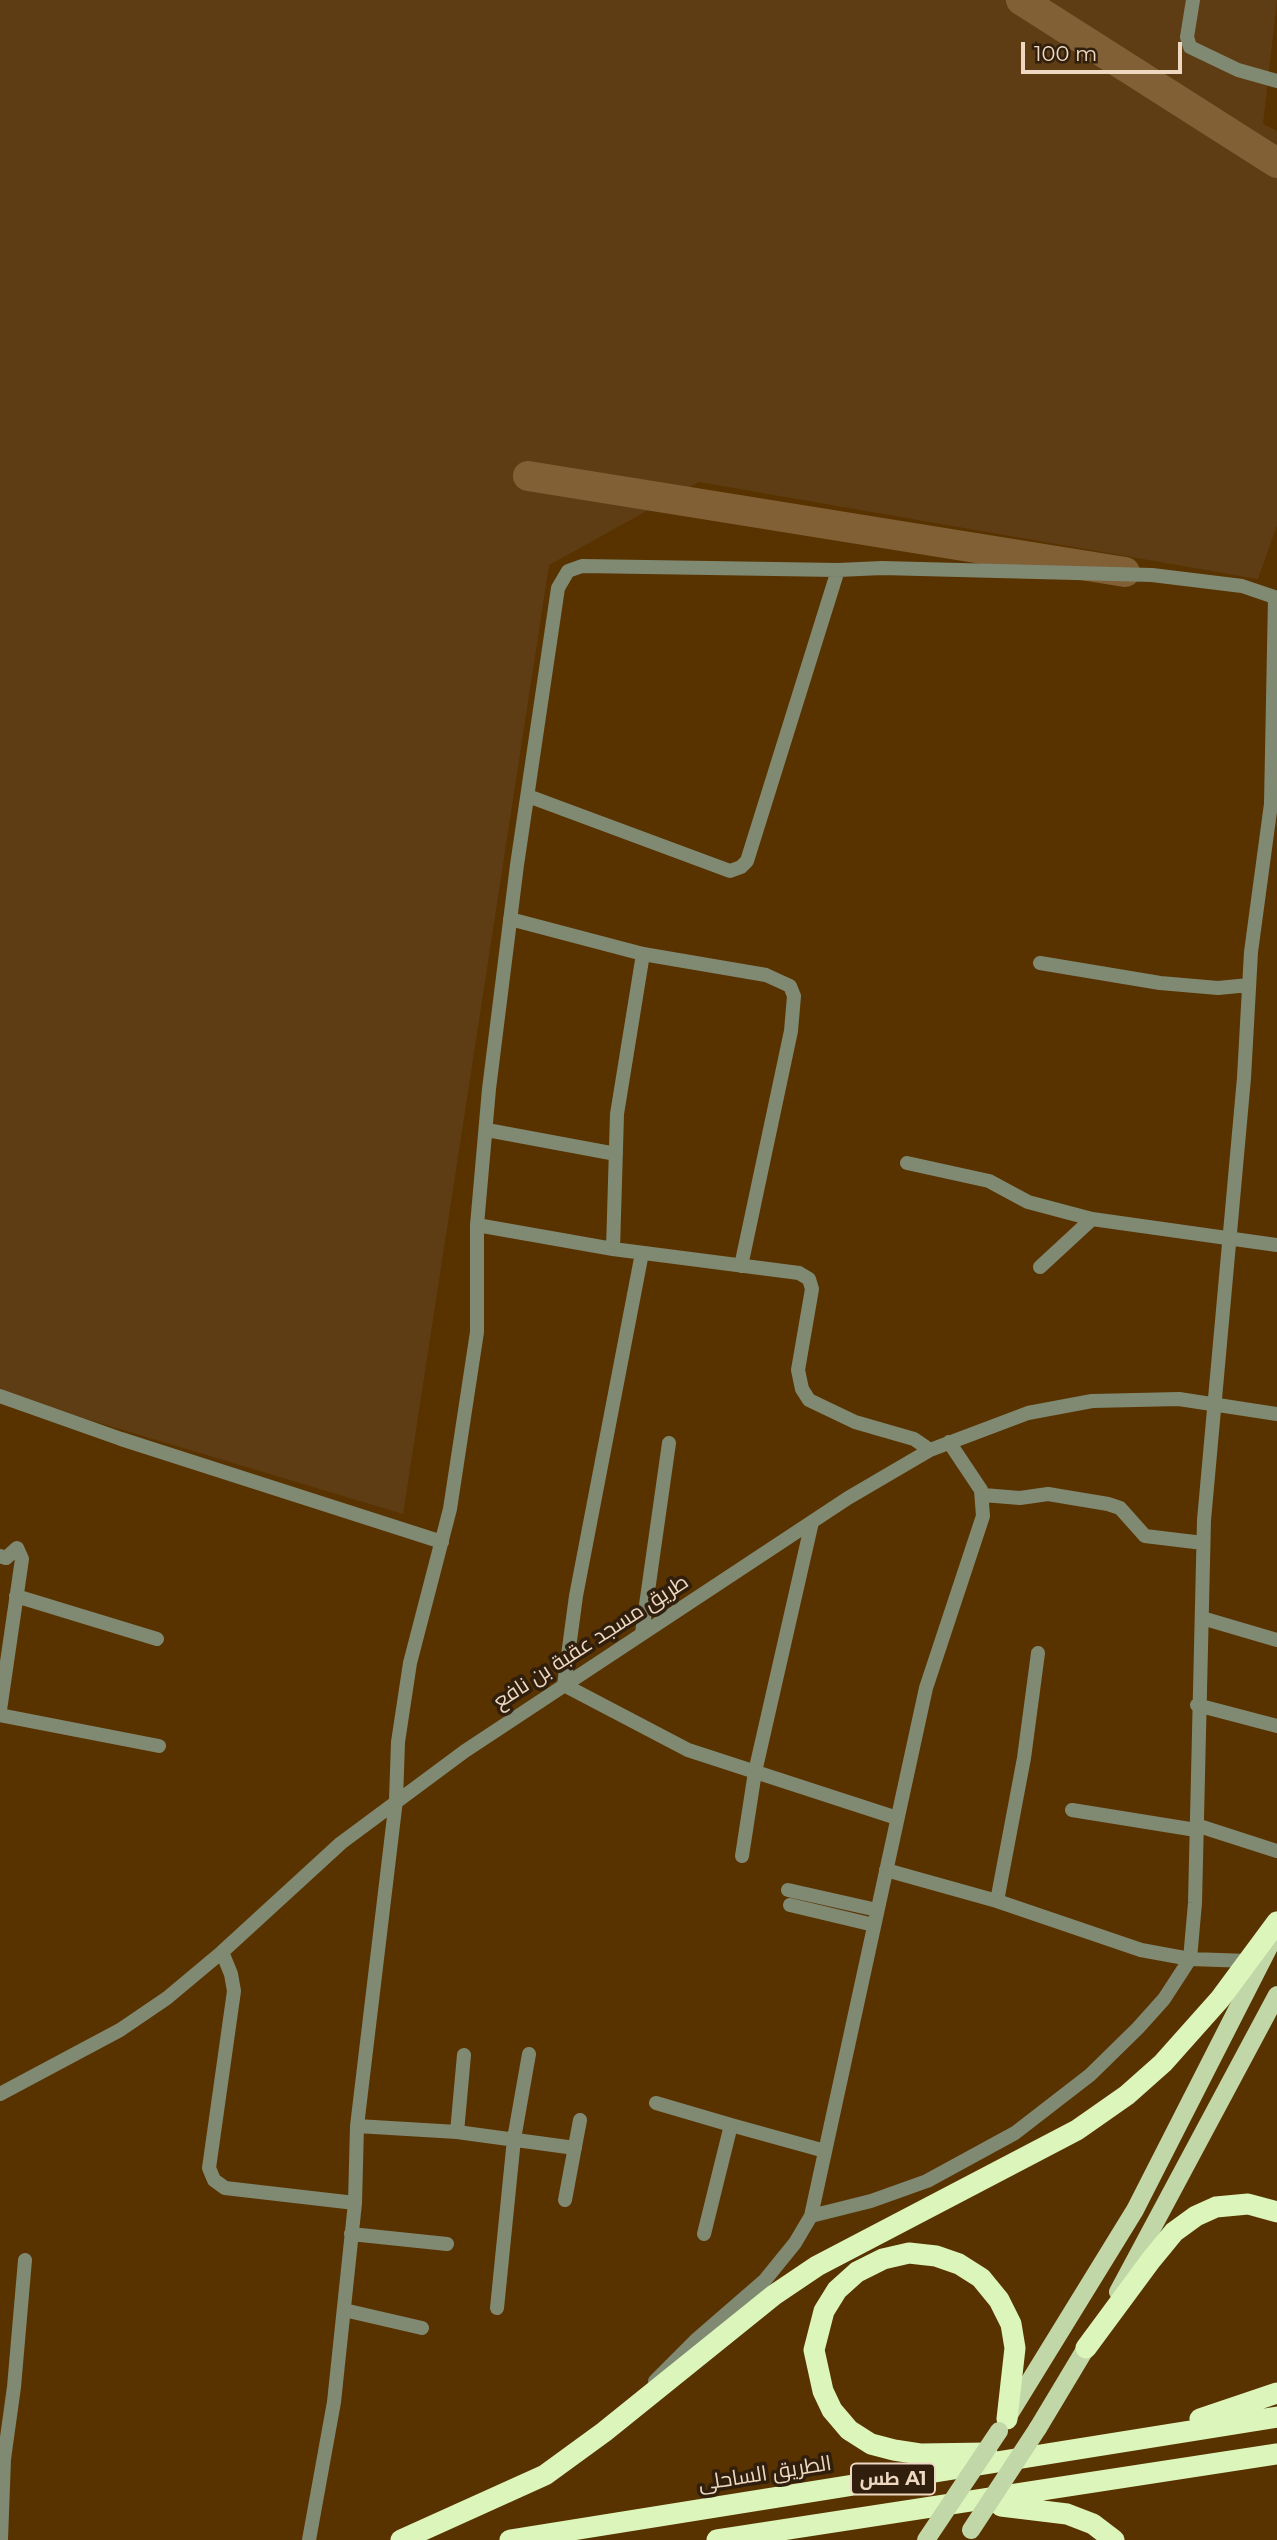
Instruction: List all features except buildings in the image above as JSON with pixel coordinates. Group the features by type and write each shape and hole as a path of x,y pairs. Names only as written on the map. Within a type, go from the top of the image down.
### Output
{"highway":[{"path":"401,2540 545,2475 604,2432 774,2295 817,2266 1031,2157 1077,2130 1127,2095 1163,2063 1249,1961 1277,1922"},
{"path":"1086,2348 1174,2232 1196,2216 1216,2207 1248,2204 1277,2212"},
{"path":"1003,2425 1016,2348 1011,2324 999,2300 981,2278 959,2264 936,2256 909,2253 883,2259 857,2272 837,2290 824,2311 814,2350 823,2392 832,2410 849,2430 871,2444 920,2454 1045,2454"},
{"path":"1127,2442 1277,2393"},
{"name":"الطريق الساحلى","path":"510,2540 1277,2417"},
{"name":"طس A1","path":"717,2540 1277,2454"},
{"path":"961,2504 1067,2514 1093,2524 1114,2540"},
{"path":"763,2540 814,2525"}],"main road":[{"path":"926,2540 1003,2425 1135,2210 1277,1932"},
{"path":"968,2537 1086,2348 1277,1995"}],"street":[{"path":"1193,0 1187,41 1191,47 1238,70 1277,81"},
{"path":"309,2540 330,2434 344,2310 355,2203 357,2126 396,1800 398,1742 410,1663 442,1542 459,1455 477,1332 477,1225 487,1130 510,919 558,588 568,572 582,565 838,570 882,568 1152,575 1242,586 1276,597 1271,804 1249,985 1244,1078 1203,1543 1197,1705 1195,1903 1190,1959 1164,1999 1138,2028 1090,2075 1015,2133 927,2181 871,2201 811,2216"},
{"path":"528,796 730,871 741,867 747,862 838,570"},
{"path":"510,919 643,954 766,975 790,986 794,996 791,1031 741,1266"},
{"path":"613,1249 617,1114 643,954"},
{"path":"1040,963 1160,983 1218,988 1249,985"},
{"path":"487,1130 616,1154"},
{"path":"907,1163 989,1181 1028,1202 1092,1219 1277,1245"},
{"path":"1041,1266 1092,1219"},
{"path":"477,1225 613,1249 799,1273 809,1279 812,1289 798,1370 802,1389 809,1400 855,1422 914,1439 930,1450"},
{"path":"642,1253 576,1596 565,1685 688,1750 897,1818"},
{"path":"0,1396 121,1439 442,1542"},
{"name":"طريق مسجد عقبة بن نافع","path":"0,2094 120,2030 167,1998 222,1952 318,1862 396,1800 642,1633 812,1522 930,1450 1006,1420 1060,1405 1136,1398 1215,1402 1277,1414"},
{"path":"634,2406 697,2339 765,2280 795,2244 811,2216 926,1688 983,1516 983,1495 975,1477 949,1442"},
{"path":"642,1633 669,1443"},
{"path":"983,1495 1020,1498 1048,1494 1108,1504 1120,1508 1146,1536 1203,1543"},
{"path":"742,1856 755,1772 812,1522"},
{"path":"0,1556 6,1558 12,1549 20,1551 0,1710"},
{"path":"16,1595 157,1639"},
{"path":"1202,1618 1277,1640"},
{"path":"997,1902 1024,1758 1038,1653"},
{"path":"1197,1705 1277,1726"},
{"path":"0,1715 159,1746"},
{"path":"1072,1810 1196,1827 1277,1851"},
{"path":"886,1870 997,1902 1141,1950 1190,1959 1249,1961"},
{"path":"874,1925 789,1898 877,1910"},
{"path":"222,1952 234,1991 209,2168 214,2180 225,2188 355,2203"},
{"path":"497,2308 514,2139 529,2054"},
{"path":"457,2132 464,2055"},
{"path":"656,2103 825,2151"},
{"path":"565,2200 580,2120"},
{"path":"704,2234 731,2125"},
{"path":"357,2126 457,2132 575,2148"},
{"path":"352,2234 447,2244"},
{"path":"1,2540 4,2459 14,2387 25,2260"},
{"path":"344,2310 422,2328"}],"shaded area":[{"path":"0,0 1277,0 1263,124 1277,131 1277,525 1258,579 699,482 549,565 403,1514 0,1393"}],"taxiway":[{"path":"1021,0 1277,163"},
{"path":"528,476 1125,572"}]}
